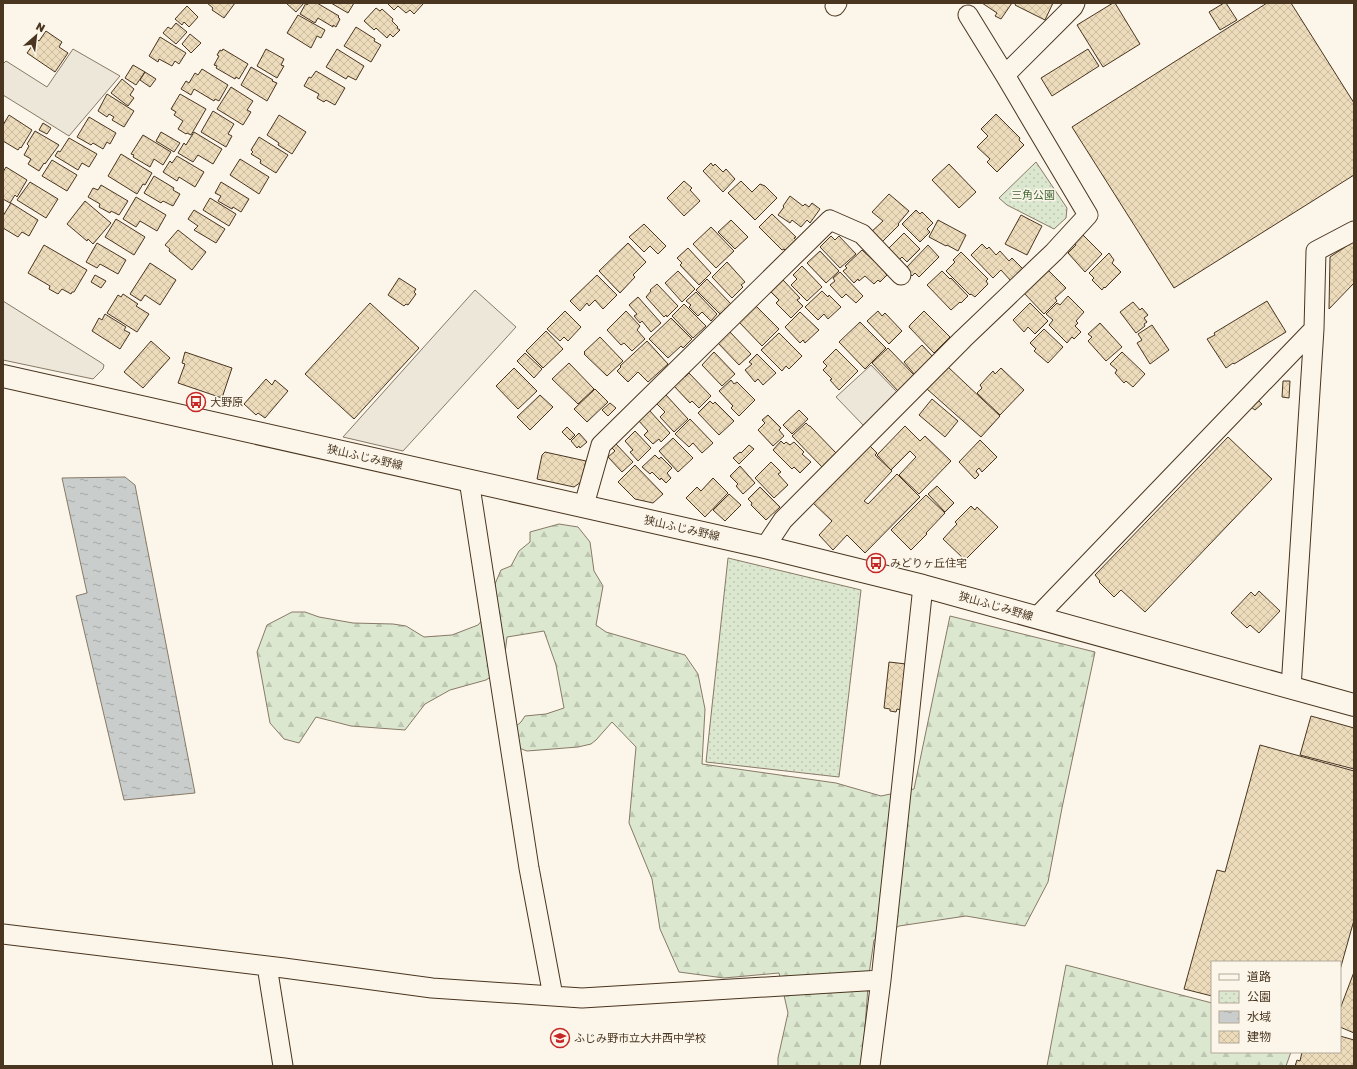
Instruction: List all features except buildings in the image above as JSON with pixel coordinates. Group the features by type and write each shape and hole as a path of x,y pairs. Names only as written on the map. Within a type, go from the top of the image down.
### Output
{"main road":[{"name":"狭山ふじみ野線","path":"3,376 765,547 923,586 1354,705"}],"street":[{"path":"1005,75 1073,7 1075,3"},
{"path":"765,547 783,520 963,339 1054,252 1088,215 968,15"},
{"path":"584,506 601,445 830,220 862,234 901,275"},
{"path":"1292,688 1314,329 1316,251 1354,231"},
{"path":"1036,618 1314,329"},
{"path":"469,480 529,868 553,996"},
{"path":"870,1066 881,980 923,586"},
{"path":"3,934 267,966 432,988 582,998 881,980"},
{"path":"267,966 283,1066"}],"green space":[{"name":"三角公園","path":"1036,162 1067,208 1066,218 1054,229 1007,205 999,198"},
{"path":"559,524 578,527 590,542 594,571 603,586 596,625 606,632 685,655 698,674 705,709 702,764 836,783 881,796 914,789 950,616 1095,652 1048,882 1025,926 966,916 899,926 874,940 869,974 862,1066 778,1066 778,1058 788,1013 779,973 724,978 679,972 660,929 652,879 629,823 636,747 612,722 591,744 578,747 527,751 519,748 514,728 525,716 546,714 564,708 556,665 544,631 507,637 503,669 486,680 450,690 425,704 405,730 351,726 316,717 299,743 284,739 270,723 257,652 267,625 292,612 305,612 319,617 353,623 393,624 406,626 424,637 452,635 478,625 493,608 495,584 501,570 511,566 519,551 530,542 530,532"},
{"path":"728,558 861,590 839,777 706,762"},
{"path":"1066,965 1211,1003 1211,1053 1291,1053 1286,1066 1047,1066"}],"shaded area":[{"path":"73,49 120,76 69,136 3,95 3,64 6,61 47,87"},
{"path":"475,290 516,327 403,451 343,437"},
{"path":"3,301 100,362 104,365 103,369 93,379 3,360"},
{"path":"871,365 898,393 864,426 836,397"}],"water":[{"path":"125,477 135,485 195,793 124,800 76,596 87,593 62,478"}],"place":[{"name":"大野原","path":"196,402"},
{"name":"みどりヶ丘住宅","path":"876,563"},
{"name":"ふじみ野市立大井西中学校","path":"560,1038"}]}
